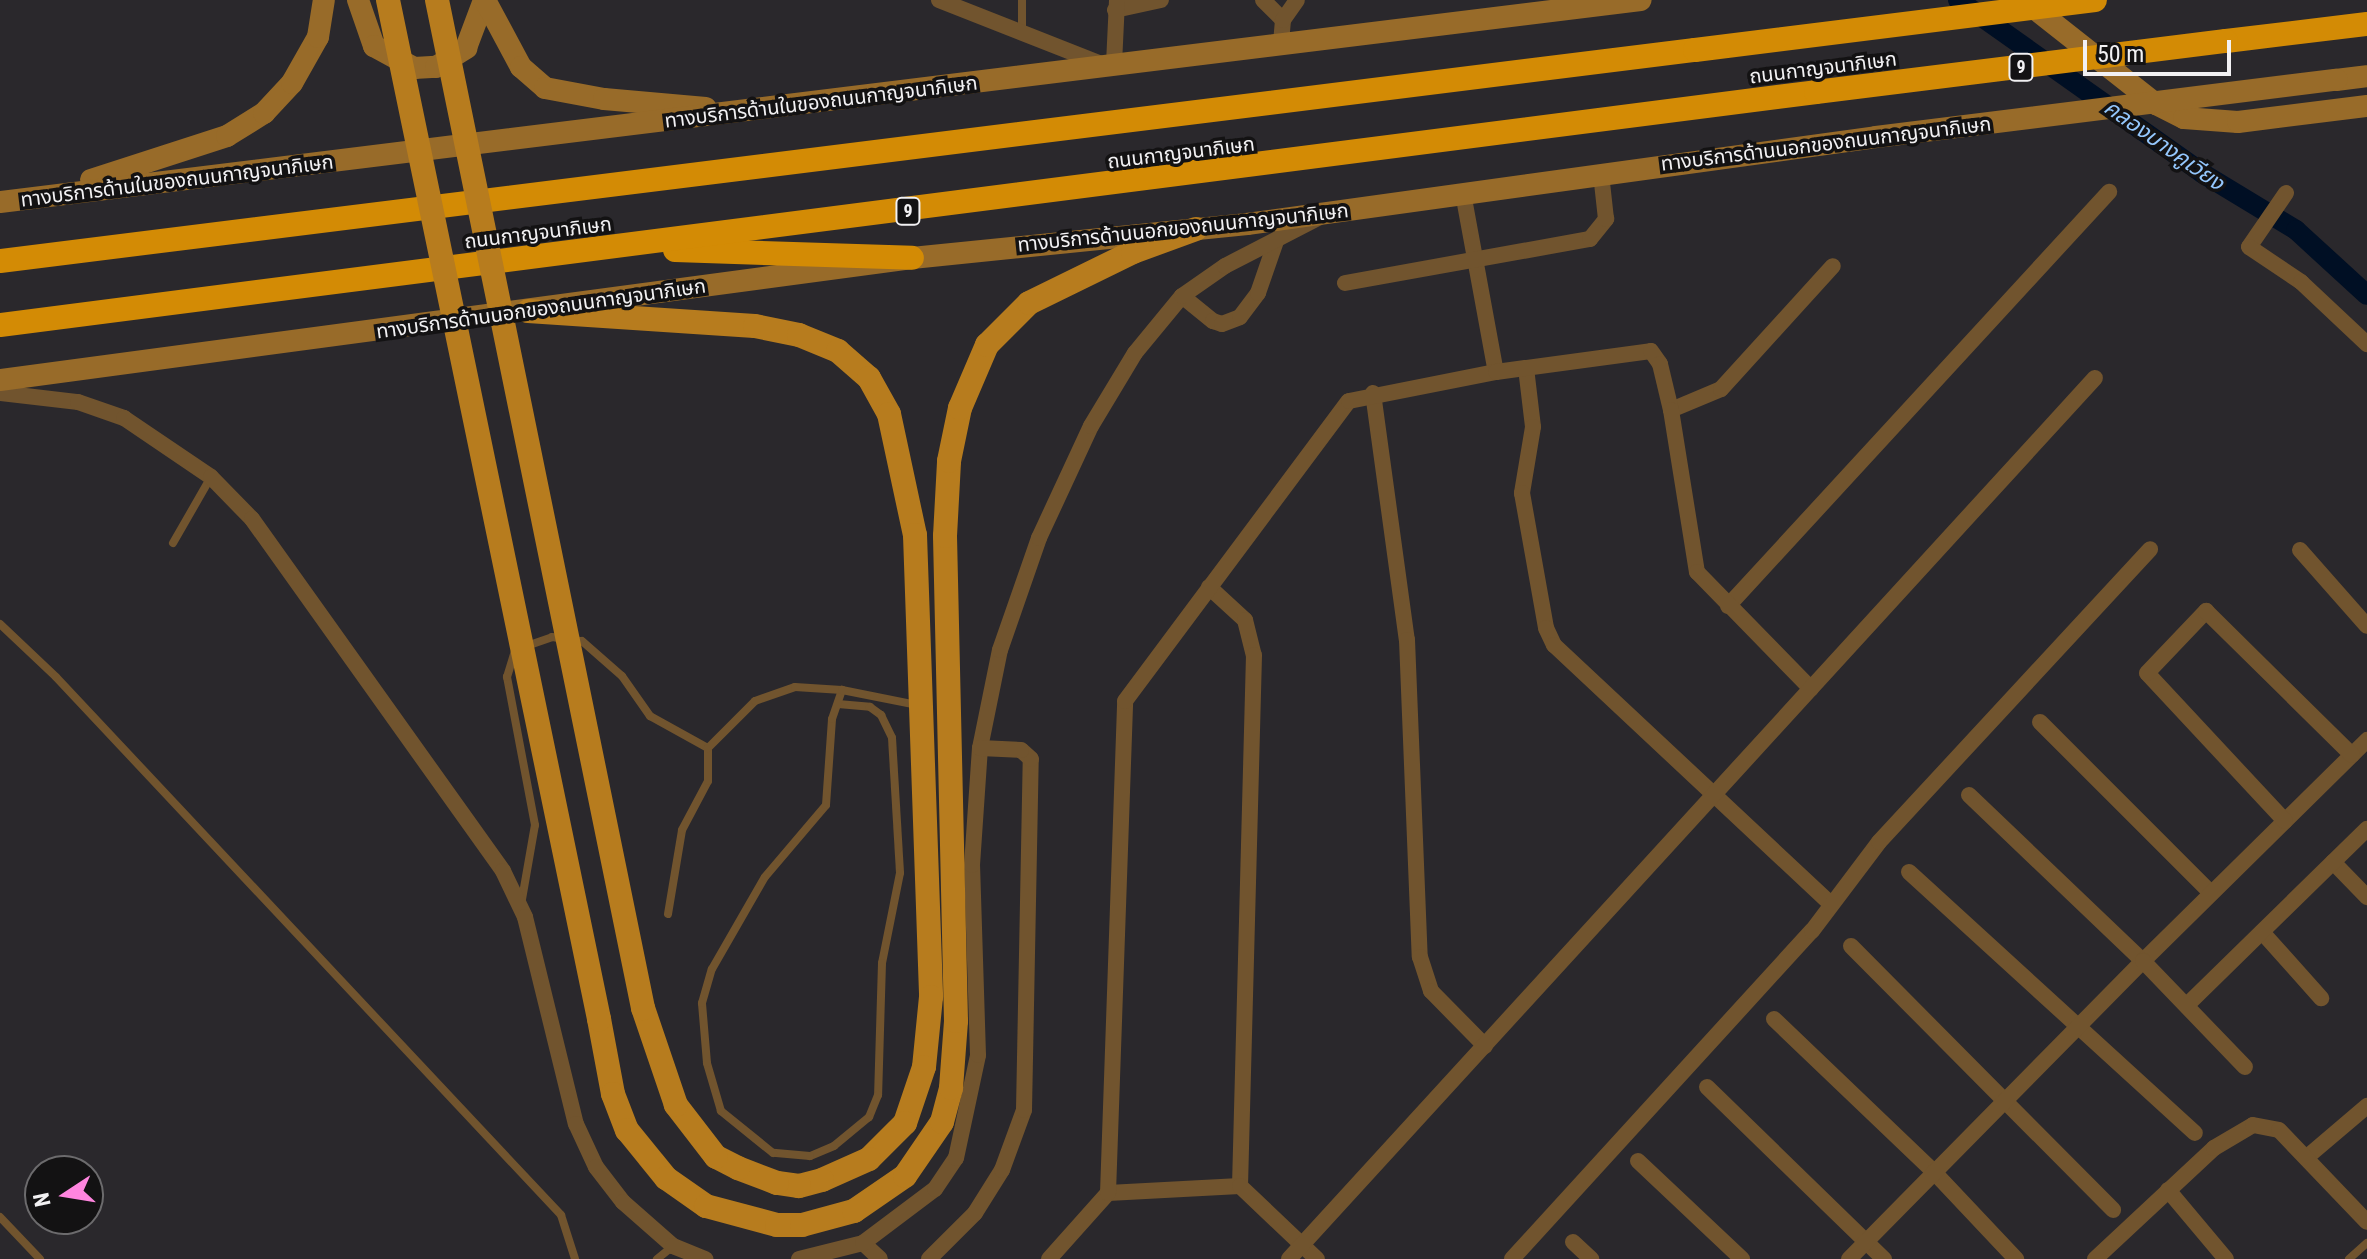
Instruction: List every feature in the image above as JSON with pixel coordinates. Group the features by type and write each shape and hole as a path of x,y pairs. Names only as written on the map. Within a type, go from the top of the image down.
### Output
{"highway":[{"name":"ถนนกาญจนาภิเษก","path":"0,261 2095,0"},
{"name":"ถนนกาญจนาภิเษก","path":"0,325 2367,24"},
{"path":"636,245 733,255 912,258"}],"main road":[{"path":"28,198 200,147 264,113 292,83 318,37 324,0"},
{"path":"358,0 374,46 414,68 436,67 466,48 484,0"},
{"path":"388,0 613,1094 627,1130 666,1178 706,1206 777,1225 802,1225 854,1211 905,1176 942,1122 951,1088 956,1021 945,536 949,461 960,408 987,345 1029,303 1133,252 1196,229"},
{"path":"437,0 643,1008 676,1105 716,1157 756,1176 799,1186 845,1173 887,1145 905,1123 924,1067 931,997 918,706 915,535 889,414 869,378 838,351 799,335 755,326 528,311"},
{"path":"484,0 521,67 545,88 604,99 751,112"},
{"name":"ทางบริการด้านในของถนนกาญจนาภิเษก","path":"0,202 751,112 1109,65 1282,31 1504,8 1641,0"},
{"path":"2024,0 2156,104 2184,118 2238,122 2367,106"},
{"name":"ทางบริการด้านนอกของถนนกาญจนาภิเษก","path":"0,380 912,258 1328,213 1876,137 2367,76"}],"street":[{"path":"939,0 1022,36 1109,65 1116,5 1161,0"},
{"path":"1263,0 1282,31"},
{"path":"1282,31 1297,0"},
{"path":"1345,283 1477,262 1597,234 1606,219 1601,174"},
{"path":"1728,606 2109,192"},
{"path":"1463,193 1496,372"},
{"path":"2286,193 2248,242 2252,251 2301,282 2367,344"},
{"path":"799,1259 863,1243 935,1189 956,1158 978,1055 972,865 980,748 1000,650 1039,538 1091,426 1135,353 1182,296 1328,213"},
{"path":"1182,296 1213,321 1222,324 1240,317 1258,293 1276,241"},
{"path":"1671,410 1721,389 1833,266"},
{"path":"1049,1259 1108,1193 1123,710 1209,587 1341,409 1373,393 1651,351 1660,364 1671,410 1697,572 1811,689"},
{"path":"1526,368 1533,427 1522,493 1546,628 1569,663 1829,902"},
{"path":"1289,1259 2095,378"},
{"path":"0,393 78,402 124,418 211,477 252,519 503,871 521,909 576,1124 596,1167 623,1202 673,1246 705,1259"},
{"path":"1373,393 1407,640 1420,957 1431,991 1485,1046"},
{"path":"1512,1259 1812,931 1829,902 2150,549"},
{"path":"2300,550 2367,626"},
{"path":"1209,587 1245,620 1254,655 1240,1186"},
{"path":"2285,821 2147,673 2206,611 2352,755"},
{"path":"2040,722 2211,893"},
{"path":"1849,1259 2143,961 2367,740"},
{"path":"929,1259 975,1213 995,1181 1024,1110 1031,759 1021,750 980,748"},
{"path":"1969,795 2143,961 2245,1067"},
{"path":"2187,1005 2367,829"},
{"path":"2333,862 2365,891"},
{"path":"1909,872 2195,1133"},
{"path":"2262,932 2321,998"},
{"path":"1851,946 2113,1210"},
{"path":"1774,1019 1934,1172 2016,1259"},
{"path":"1707,1087 1884,1259"},
{"path":"2307,1157 2367,1106"},
{"path":"2095,1259 2235,1132 2253,1125 2279,1130 2367,1222"},
{"path":"1638,1161 1742,1259"},
{"path":"1108,1193 1240,1186 1317,1259"},
{"path":"2168,1190 2226,1259"},
{"path":"1573,1242 1591,1259"},
{"path":"863,1243 880,1259"}],"lane":[{"path":"1022,0 1022,36"},
{"path":"173,543 211,477"},
{"path":"2,631 56,677 561,1215 575,1259"},
{"path":"521,909 535,825 507,677 515,650 552,637 582,641 622,676 650,716 708,748"},
{"path":"668,914 682,830 708,781 708,748 755,701 771,692 795,687 842,690 918,706"},
{"path":"838,704 870,707 881,715 892,738 900,873 882,963 878,1095 869,1117 834,1146 810,1156 773,1153 745,1135 717,1104 702,1003 712,969 757,889 826,805 838,704 842,690"},
{"path":"0,1217 40,1259"},
{"path":"2349,1259 2367,1243"},
{"path":"657,1259 673,1246"}],"waterway":[{"name":"คลองบางคูเวียง","path":"1958,0 2202,173 2296,230 2367,295"}]}
